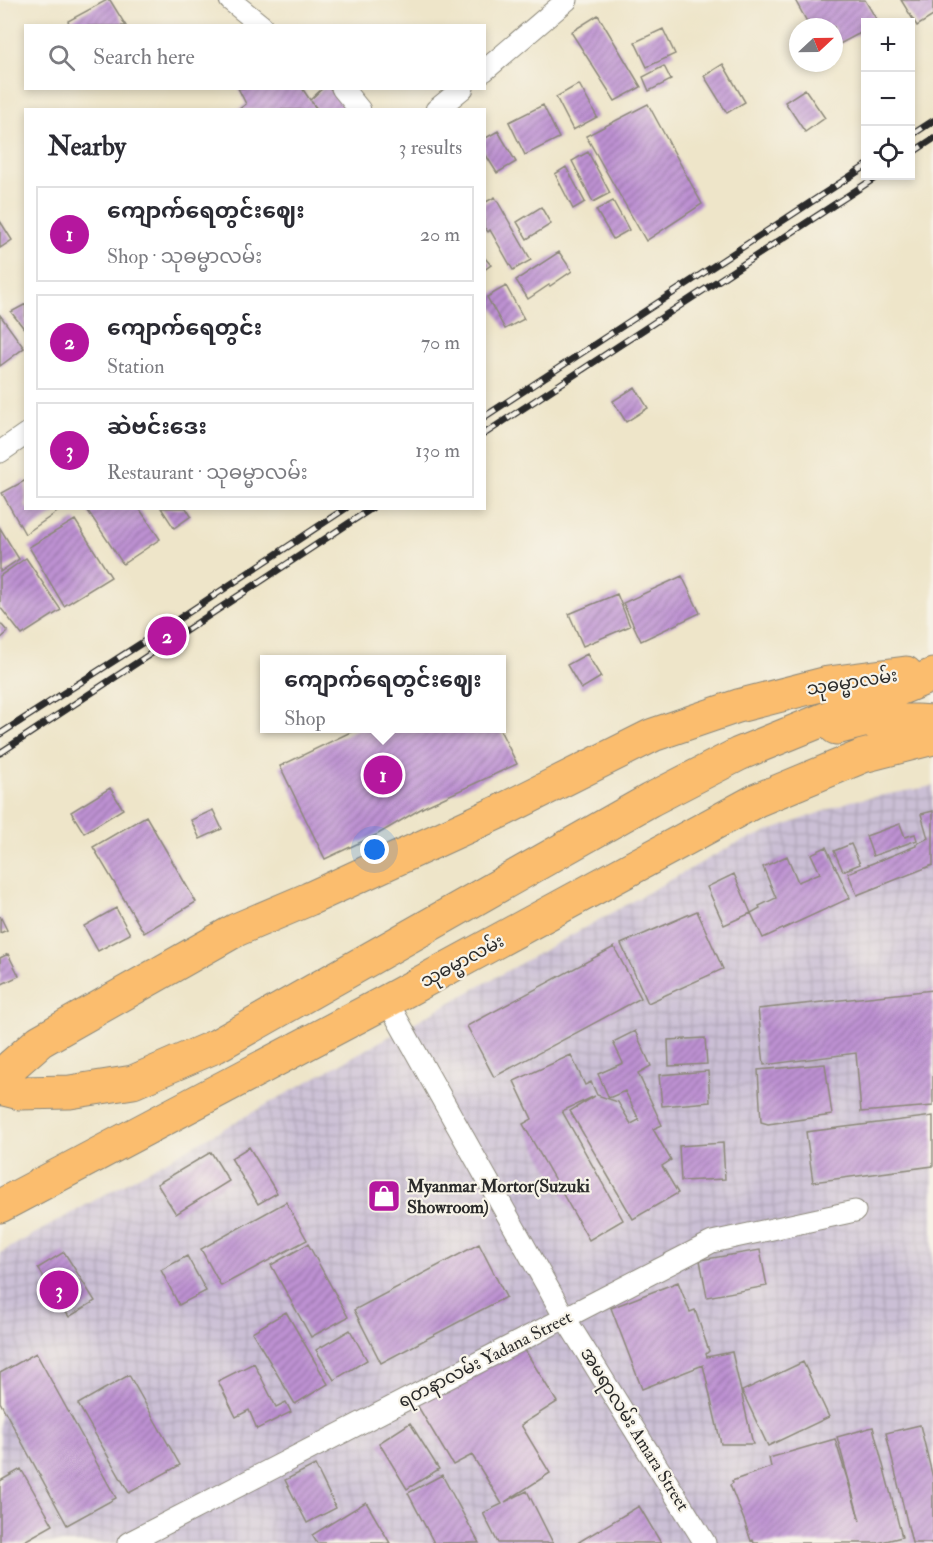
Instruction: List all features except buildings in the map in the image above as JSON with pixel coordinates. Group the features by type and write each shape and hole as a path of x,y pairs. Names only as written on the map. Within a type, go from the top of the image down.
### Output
{"main road":[{"name":"သုဓမ္မာလမ်း","path":"6,1062 236,930 501,811 653,735 738,706 828,683 933,670"},
{"path":"0,1088 20,1093 70,1092 133,1082 216,1046 650,801 739,754 933,675"},
{"path":"739,754 863,721 933,722"},
{"name":"သုဓမ္မာလမ်း","path":"0,1206 387,1001 757,800 863,756 933,738"}],"street":[{"path":"230,0 260,24"},
{"path":"486,68 567,0"},
{"path":"344,90 358,108"},
{"path":"438,108 461,90"},
{"path":"0,452 24,435"},
{"name":"အမရာလမ်း Amara Street","path":"387,1001 565,1318 705,1543"},
{"name":"ရတနာလမ်း Yadana Street","path":"128,1543 712,1242 855,1211"}],"shaded area":[{"path":"933,786 933,1543 0,1543 0,1253 735,844 851,801"}],"railway":[{"path":"915,133 933,121"},
{"path":"915,151 933,139"},
{"path":"486,416 861,169"},
{"path":"486,433 872,180"},
{"path":"0,734 343,510"},
{"path":"0,753 369,510"}],"place":[{"name":"ကျောက်ရေတွင်း","path":"167,636"},
{"name":"ကျောက်ရေတွင်းဈေး","path":"383,775"},
{"name":"Myanmar Mortor(Suzuki Showroom)","path":"384,1196"},
{"name":"ဆဲဗင်းဒေး","path":"59,1290"}]}
